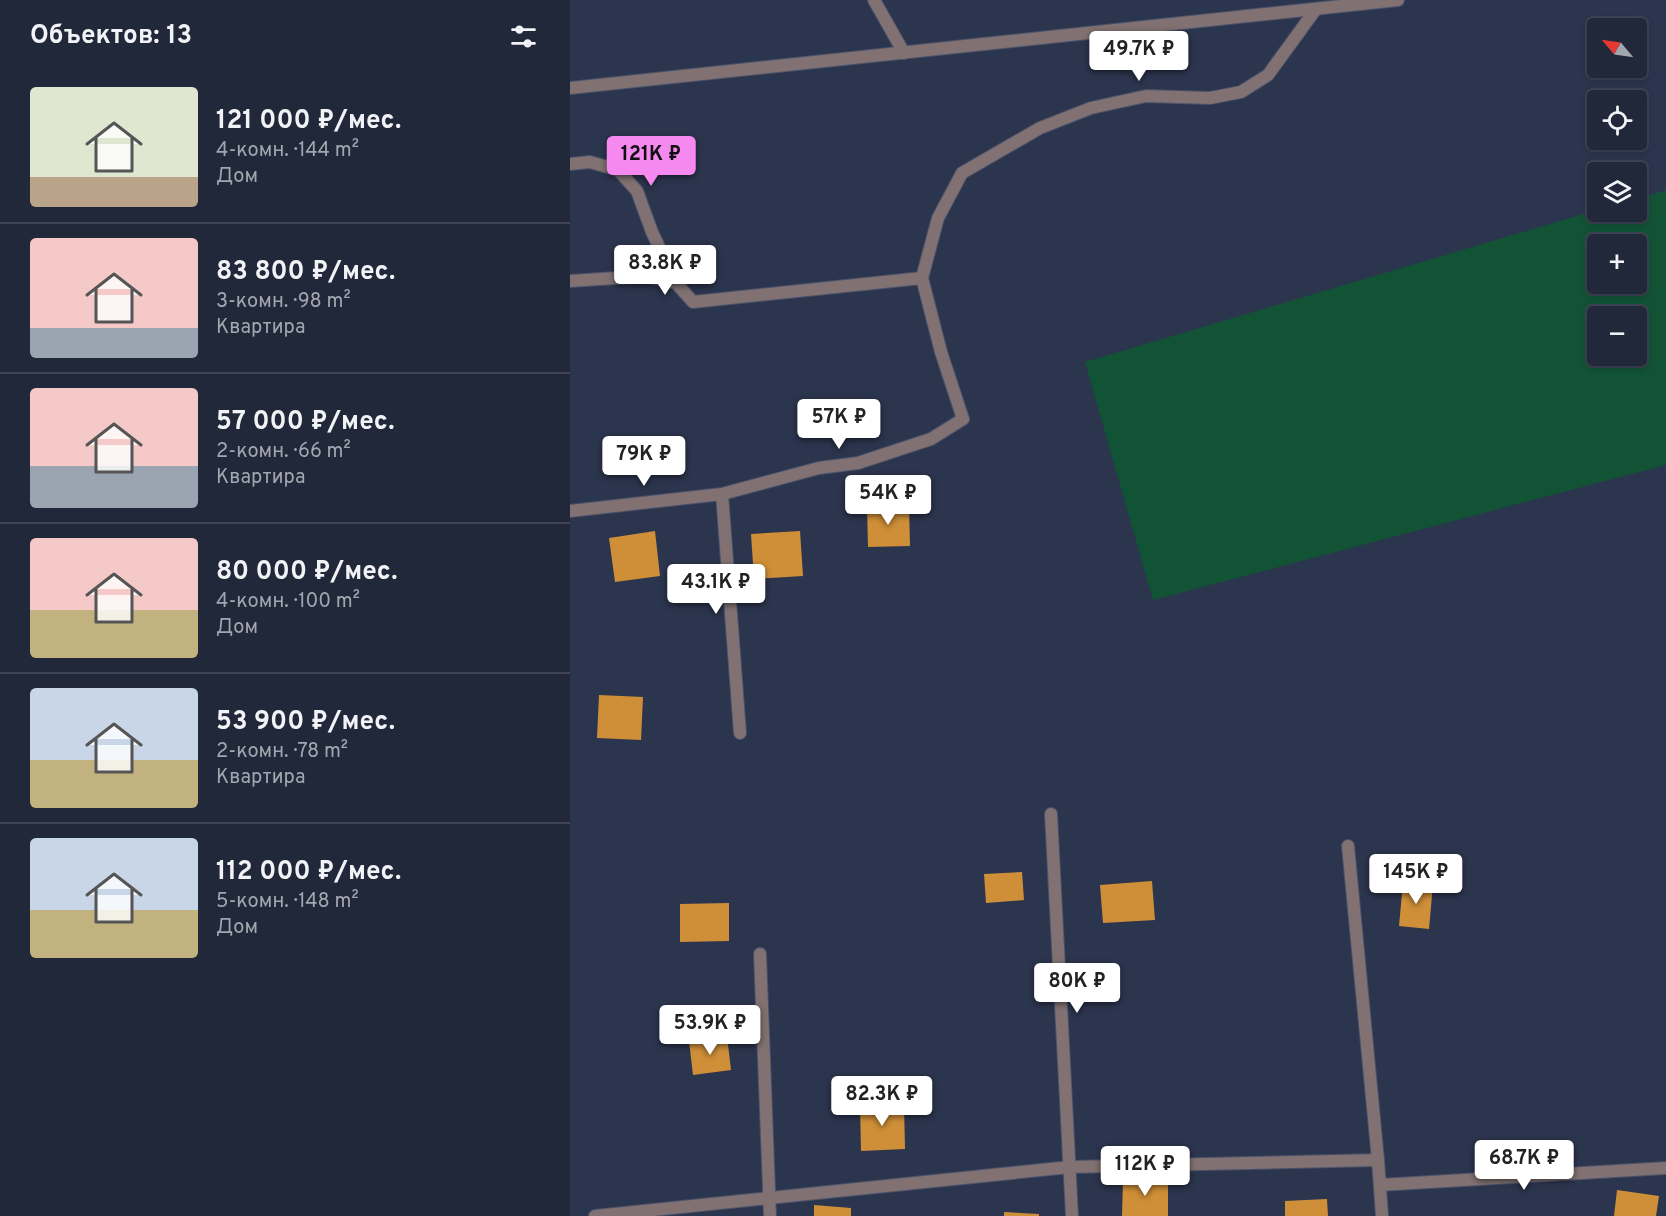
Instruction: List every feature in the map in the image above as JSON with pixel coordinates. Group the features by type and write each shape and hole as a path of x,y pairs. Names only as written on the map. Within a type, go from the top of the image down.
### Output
{"street":[{"path":"874,0 904,53"},
{"path":"570,88 1398,0"},
{"path":"570,511 722,494 819,468 858,463 931,439 963,419 941,352 922,278 939,218 962,173 1040,128 1091,108 1146,96 1209,98 1241,92 1268,75 1316,9"},
{"path":"570,164 590,162 618,170 637,191 652,232 676,283 693,302 922,278"},
{"path":"570,281 646,276 676,283"},
{"path":"722,494 740,734"},
{"path":"1052,814 1072,1216"},
{"path":"1348,846 1382,1216"},
{"path":"760,954 770,1216"},
{"path":"595,1216 1070,1167 1378,1160"},
{"path":"1380,1185 1666,1168"}],"green space":[{"path":"1666,190 1666,465 1153,600 1085,362 1587,213 1587,222 1647,222 1647,196"}],"building":[{"path":"909,505 910,546 868,547 867,506"},
{"path":"655,531 660,576 615,582 609,538"},
{"path":"800,531 803,576 754,579 751,534"},
{"path":"599,695 643,697 641,740 597,738"},
{"path":"1022,872 1024,900 986,903 984,874"},
{"path":"1152,881 1155,920 1103,923 1100,885"},
{"path":"1403,882 1433,884 1429,929 1399,926"},
{"path":"729,903 729,941 680,942 680,904"},
{"path":"727,1036 731,1070 693,1075 689,1041"},
{"path":"904,1104 905,1149 861,1151 860,1105"},
{"path":"1123,1178 1168,1178 1168,1216 1122,1216"},
{"path":"1617,1190 1659,1196 1656,1216 1614,1216"},
{"path":"1327,1199 1328,1216 1285,1216 1285,1201"},
{"path":"814,1205 851,1208 851,1216 814,1216"},
{"path":"1004,1212 1039,1214 1039,1216 1004,1216"}]}
